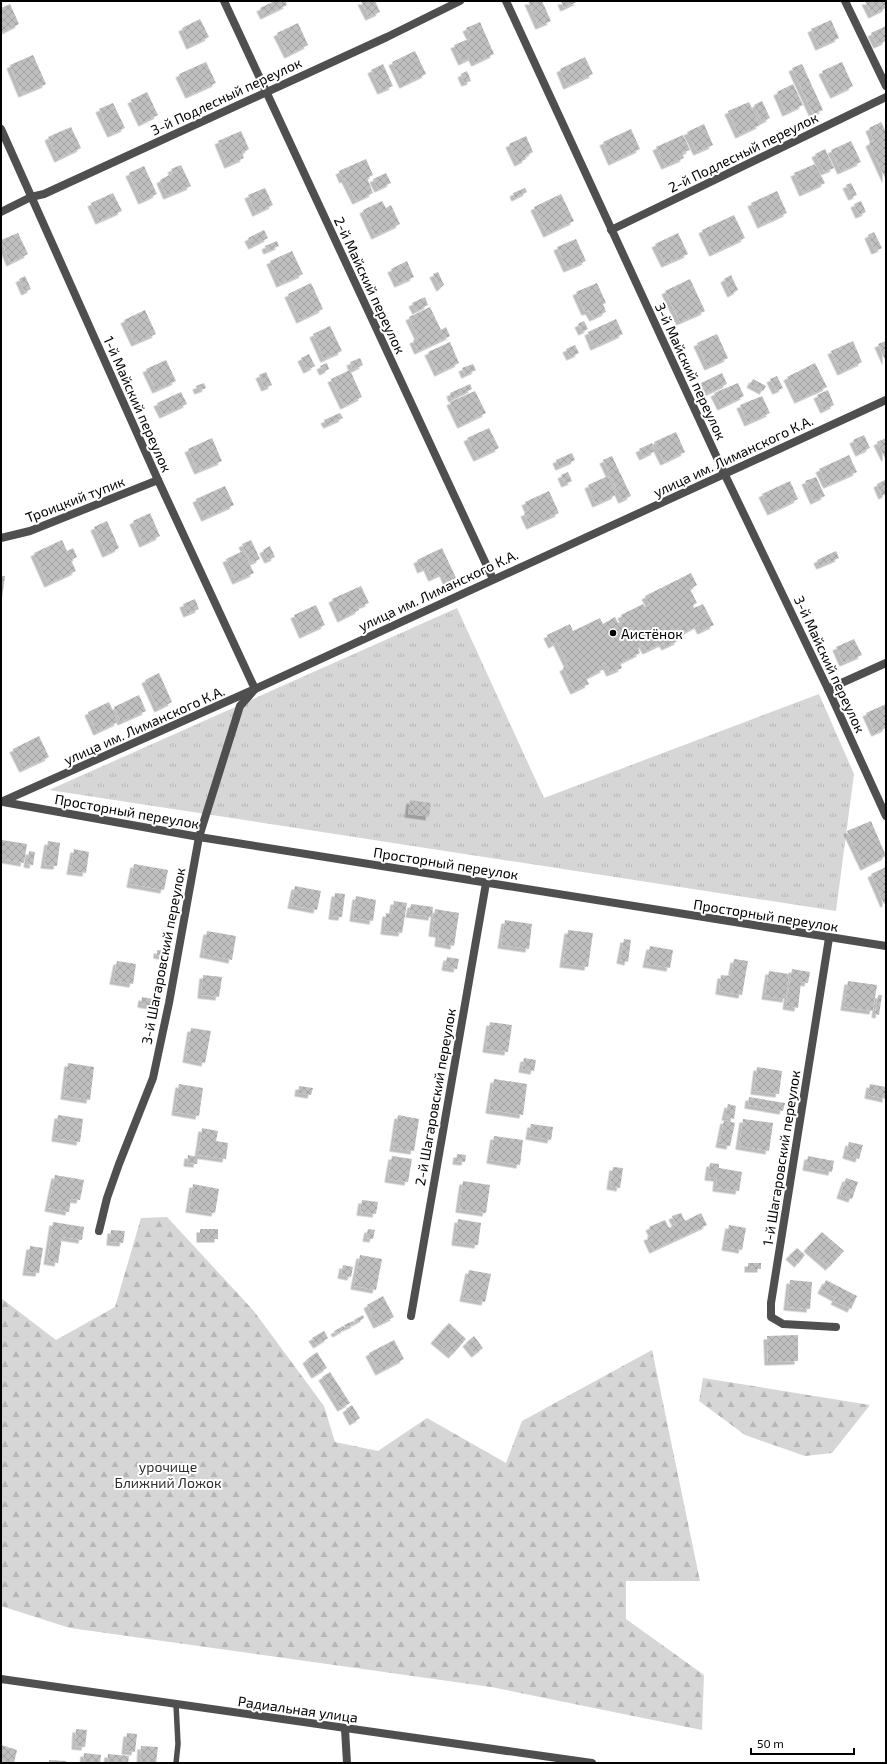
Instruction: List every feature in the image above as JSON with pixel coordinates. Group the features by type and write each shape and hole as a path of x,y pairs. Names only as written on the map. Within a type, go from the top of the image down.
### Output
{"street":[{"name":"2-й Майский переулок","path":"224,1 493,579"},
{"name":"3-й Подлесный переулок","path":"1,212 31,197 44,194 267,92 460,1"},
{"name":"3-й Майский переулок","path":"506,1 725,475 828,689 886,816"},
{"path":"845,1 886,86"},
{"name":"2-й Подлесный переулок","path":"611,230 886,97"},
{"name":"1-й Майский переулок","path":"1,129 158,480 255,689"},
{"name":"улица им. Лиманского К.А.","path":"2,802 255,689 886,400"},
{"name":"Троицкий тупик","path":"1,538 30,531 158,480"},
{"path":"828,689 886,663"},
{"name":"3-й Шагаровский переулок","path":"100,1231 107,1198 153,1078 169,1003 199,837 240,706 255,689"},
{"name":"Просторный переулок","path":"2,802 199,837 886,946"},
{"name":"2-й Шагаровский переулок","path":"411,1316 486,883"},
{"name":"1-й Шагаровский переулок","path":"830,938 771,1303 771,1317 783,1324 836,1327"},
{"name":"Радиальная улица","path":"1,1679 592,1763"},
{"path":"345,1729 347,1763"}],"lane":[{"path":"176,1704 178,1744 176,1763"}],"green space":[{"path":"457,608 544,798 819,694 854,774 836,911 49,790"},
{"name":"урочище Ближний Ложок","path":"167,1217 253,1310 324,1406 335,1442 378,1451 427,1418 506,1463 522,1421 652,1350 700,1581 626,1581 626,1619 704,1675 702,1730 491,1687 70,1628 1,1606 1,1298 56,1340 115,1307 141,1218"},
{"path":"703,1378 870,1405 832,1453 805,1456 745,1435 699,1401"}],"building":[{"path":"275,1 285,1 287,5 264,16 260,8"},
{"path":"361,1 375,1 380,12 369,17"},
{"path":"528,1 542,1 551,21 539,26"},
{"path":"561,1 579,1 564,8"},
{"path":"865,1 886,1 886,8 872,15"},
{"path":"10,4 19,24 1,33 1,8"},
{"path":"200,19 209,37 190,46 182,28"},
{"path":"831,20 839,38 819,47 811,29"},
{"path":"480,22 494,54 475,63 472,57 462,62 454,45 471,38 466,28"},
{"path":"298,23 308,45 288,55 277,33"},
{"path":"886,26 886,41 877,45 871,33"},
{"path":"415,51 426,74 403,85 392,62"},
{"path":"33,55 46,84 22,94 10,65"},
{"path":"585,57 593,74 567,86 560,69"},
{"path":"206,62 216,83 189,95 179,74"},
{"path":"842,62 853,86 834,95 822,71"},
{"path":"383,64 393,86 381,91 371,70"},
{"path":"802,64 823,110 813,114 792,68"},
{"path":"467,71 471,81 465,83 461,74"},
{"path":"793,84 803,105 786,113 777,92"},
{"path":"147,92 158,115 142,123 131,100"},
{"path":"762,101 770,118 762,122 754,105"},
{"path":"749,102 760,125 739,135 728,111"},
{"path":"113,103 125,128 111,134 99,109"},
{"path":"881,122 886,132 886,180 869,143 874,140 869,128"},
{"path":"704,124 713,145 697,152 687,132"},
{"path":"71,127 81,148 58,159 48,137"},
{"path":"631,129 640,149 612,162 603,142"},
{"path":"241,131 249,149 242,153 244,158 228,165 218,141"},
{"path":"683,135 690,150 682,153 684,158 665,166 656,147"},
{"path":"526,136 533,152 525,156 526,159 518,163 509,144"},
{"path":"851,141 861,162 841,171 831,150"},
{"path":"825,149 834,168 824,172 815,154"},
{"path":"366,159 373,175 367,178 373,193 356,201 345,179 343,180 339,171"},
{"path":"815,164 825,183 803,193 794,173"},
{"path":"181,165 191,186 167,196 160,180 173,173 171,169"},
{"path":"144,166 157,194 142,201 129,173"},
{"path":"386,173 391,183 378,189 373,179"},
{"path":"851,183 857,195 852,197 846,185"},
{"path":"265,188 273,205 256,213 248,195"},
{"path":"525,188 527,192 515,198 513,193"},
{"path":"777,191 787,213 761,225 751,203"},
{"path":"113,193 122,211 99,221 91,203"},
{"path":"561,194 574,221 547,234 534,207"},
{"path":"382,201 386,208 391,205 400,224 375,236 363,210"},
{"path":"861,201 866,212 859,215 854,204"},
{"path":"734,215 745,238 713,253 702,230"},
{"path":"264,230 268,238 252,246 248,238"},
{"path":"874,232 882,248 875,251 868,235"},
{"path":"18,233 28,254 10,263 1,240"},
{"path":"678,233 688,254 665,264 655,244"},
{"path":"576,239 586,261 567,269 557,247"},
{"path":"277,241 279,246 267,251 265,246"},
{"path":"292,251 303,274 280,284 270,261"},
{"path":"407,261 414,277 398,284 391,269"},
{"path":"438,272 444,285 440,288 433,274"},
{"path":"731,275 738,290 731,294 724,279"},
{"path":"25,276 31,289 25,292 19,279"},
{"path":"690,279 705,311 680,322 665,291"},
{"path":"311,283 323,309 300,320 288,294"},
{"path":"597,283 606,303 603,304 606,312 593,318 589,311 585,312 576,292"},
{"path":"425,297 428,305 416,311 412,303"},
{"path":"430,307 441,330 446,327 450,336 418,351 413,340 419,338 409,317"},
{"path":"145,310 156,334 135,343 124,320"},
{"path":"616,319 623,334 594,347 588,332"},
{"path":"584,321 588,329 582,332 578,324"},
{"path":"330,326 342,351 324,359 313,334"},
{"path":"717,334 728,358 708,367 697,343"},
{"path":"853,341 862,362 841,372 831,351"},
{"path":"886,341 886,362 878,344"},
{"path":"450,342 459,363 438,373 428,352"},
{"path":"575,345 579,353 570,357 566,349"},
{"path":"309,354 315,366 307,370 301,358"},
{"path":"360,358 363,365 353,370 350,362"},
{"path":"166,360 176,381 156,390 146,369"},
{"path":"327,363 329,369 323,372 320,366"},
{"path":"815,363 827,387 798,400 787,377"},
{"path":"473,364 476,370 465,375 462,368"},
{"path":"350,370 362,397 344,406 331,379"},
{"path":"266,372 272,385 265,388 259,375"},
{"path":"722,373 727,384 706,394 701,383"},
{"path":"777,376 783,388 776,391 770,379"},
{"path":"753,379 766,386 763,391 750,384"},
{"path":"204,383 206,388 198,391 196,386"},
{"path":"738,383 744,396 721,407 714,393"},
{"path":"470,384 472,389 452,399 450,393"},
{"path":"828,390 834,405 824,410 817,395"},
{"path":"475,391 486,413 461,425 450,402"},
{"path":"181,392 187,404 163,415 157,403"},
{"path":"762,396 770,413 748,423 740,405"},
{"path":"340,413 343,418 327,425 324,420"},
{"path":"489,428 499,448 477,458 467,438"},
{"path":"676,432 685,452 664,462 654,442"},
{"path":"864,435 870,448 859,453 853,440"},
{"path":"212,438 222,461 198,471 188,449"},
{"path":"886,438 886,457 885,458 877,442"},
{"path":"652,443 655,451 643,457 639,449"},
{"path":"572,453 575,460 559,467 556,460"},
{"path":"849,455 857,472 827,485 819,469"},
{"path":"612,456 631,496 622,500 603,460"},
{"path":"568,472 572,481 565,484 561,475"},
{"path":"608,476 616,495 596,504 588,485"},
{"path":"816,477 825,496 814,501 805,481"},
{"path":"885,480 886,494 882,496 877,484"},
{"path":"790,481 798,499 771,512 762,494"},
{"path":"225,486 234,505 205,518 196,499"},
{"path":"549,491 559,513 530,526 524,513 529,511 525,502"},
{"path":"150,513 160,536 143,544 133,521"},
{"path":"107,521 119,548 106,554 94,527"},
{"path":"62,540 67,551 73,548 77,557 71,560 76,571 48,584 34,553"},
{"path":"251,540 260,559 251,563 242,544"},
{"path":"270,546 275,557 268,560 263,550"},
{"path":"442,548 456,578 447,582 443,573 432,578 427,567 421,570 417,560"},
{"path":"243,551 254,573 236,581 226,559"},
{"path":"836,551 839,558 820,566 817,560"},
{"name":"Аистёнок","path":"691,573 697,585 690,589 697,603 693,605 694,608 703,604 714,625 701,631 698,625 680,635 677,628 673,630 678,641 665,647 663,643 646,651 643,645 638,648 640,653 620,663 622,668 610,673 605,663 602,664 604,669 586,678 589,684 574,691 563,668 568,665 557,642 552,645 547,635 570,624 573,631 600,618 603,624 615,617 618,623 624,621 621,615 643,604 645,607 650,605 645,596"},
{"path":"1,576 5,576 2,598 1,598"},
{"path":"361,586 369,603 358,607 359,610 341,619 332,599"},
{"path":"195,599 199,609 187,614 183,604"},
{"path":"316,605 325,625 303,635 294,615"},
{"path":"854,639 862,655 843,663 836,647"},
{"path":"159,673 172,702 158,709 145,680"},
{"path":"139,695 146,711 121,722 114,707"},
{"path":"109,702 118,722 97,732 88,712"},
{"path":"886,704 886,728 875,733 866,713"},
{"path":"39,736 49,757 23,769 13,749"},
{"path":"410,800 431,803 429,817 408,814"},
{"path":"871,821 886,856 864,867 847,831"},
{"path":"2,840 27,844 24,863 1,859"},
{"path":"48,841 60,843 57,866 44,865"},
{"path":"74,849 89,852 86,873 70,871"},
{"path":"29,851 35,852 33,865 27,864"},
{"path":"134,864 168,870 164,890 130,884"},
{"path":"886,867 886,903 884,904 871,874"},
{"path":"295,886 321,891 317,910 291,905"},
{"path":"335,893 345,894 342,917 332,916"},
{"path":"356,896 376,900 373,921 353,918"},
{"path":"394,901 407,903 402,933 384,931 386,913 392,914"},
{"path":"411,904 433,907 432,917 409,914"},
{"path":"435,909 459,913 454,946 438,943 439,934 432,933"},
{"path":"505,920 532,924 529,949 501,945"},
{"path":"568,930 593,933 588,967 563,964"},
{"path":"207,931 236,936 232,960 203,954"},
{"path":"624,939 631,940 628,962 620,960"},
{"path":"650,946 673,950 670,968 646,964"},
{"path":"157,950 163,951 163,956 157,955"},
{"path":"447,957 459,959 457,969 445,967"},
{"path":"734,959 748,961 742,995 719,991 721,975 731,976"},
{"path":"117,961 136,964 133,984 113,981"},
{"path":"792,969 810,972 808,983 801,982 798,1008 786,1006"},
{"path":"769,971 789,974 786,999 765,996"},
{"path":"203,975 222,977 219,997 201,995"},
{"path":"848,981 877,985 873,1011 844,1007"},
{"path":"878,995 882,995 879,1015 875,1014"},
{"path":"142,997 153,999 152,1006 141,1004"},
{"path":"490,1022 512,1025 508,1052 486,1049"},
{"path":"191,1028 211,1031 205,1063 186,1059"},
{"path":"524,1058 536,1060 534,1071 522,1069"},
{"path":"68,1063 94,1067 90,1100 64,1096"},
{"path":"757,1067 782,1071 779,1094 754,1091"},
{"path":"494,1079 527,1084 523,1115 489,1110"},
{"path":"179,1084 203,1088 199,1116 175,1112"},
{"path":"870,1084 886,1087 886,1099 868,1095"},
{"path":"299,1086 313,1088 311,1095 298,1093"},
{"path":"749,1097 785,1103 783,1111 748,1105"},
{"path":"728,1104 736,1106 734,1119 725,1117"},
{"path":"58,1115 83,1119 80,1142 55,1138"},
{"path":"398,1115 419,1119 414,1151 393,1148"},
{"path":"743,1119 773,1123 769,1151 739,1146"},
{"path":"724,1120 735,1123 730,1146 719,1144"},
{"path":"531,1124 553,1127 551,1140 529,1136"},
{"path":"202,1128 218,1131 216,1141 228,1143 226,1159 198,1155"},
{"path":"494,1136 523,1140 520,1165 490,1160"},
{"path":"849,1142 863,1145 859,1159 846,1155"},
{"path":"457,1154 466,1155 465,1162 456,1161"},
{"path":"188,1155 198,1157 197,1164 187,1163"},
{"path":"392,1156 412,1159 408,1182 388,1179"},
{"path":"808,1156 834,1161 832,1172 806,1167"},
{"path":"710,1163 719,1164 719,1168 742,1172 739,1191 716,1188 717,1178 708,1177"},
{"path":"613,1167 623,1168 620,1188 610,1186"},
{"path":"55,1175 84,1180 80,1200 71,1199 69,1212 48,1208"},
{"path":"846,1178 858,1182 852,1199 840,1195"},
{"path":"463,1181 490,1185 486,1213 459,1209"},
{"path":"193,1184 219,1189 215,1213 189,1209"},
{"path":"362,1200 378,1202 376,1214 360,1212"},
{"path":"681,1213 685,1221 701,1213 707,1225 653,1250 647,1237 653,1235 649,1227 665,1220 669,1228 676,1224 672,1216"},
{"path":"458,1219 481,1223 478,1245 455,1242"},
{"path":"53,1222 84,1227 82,1240 62,1237 58,1263 47,1261"},
{"path":"729,1225 746,1228 742,1250 725,1247"},
{"path":"200,1229 218,1229 218,1239 200,1239"},
{"path":"368,1229 375,1230 373,1239 366,1238"},
{"path":"111,1230 125,1231 123,1243 110,1242"},
{"path":"822,1232 844,1251 829,1267 807,1248"},
{"path":"30,1246 43,1248 39,1273 26,1272"},
{"path":"797,1248 805,1255 798,1264 789,1256"},
{"path":"360,1255 382,1259 376,1290 354,1286"},
{"path":"748,1263 761,1263 761,1269 748,1269"},
{"path":"343,1265 353,1267 351,1277 341,1275"},
{"path":"469,1270 491,1274 485,1302 463,1298"},
{"path":"790,1280 812,1282 810,1309 787,1307"},
{"path":"826,1280 857,1296 851,1309 834,1301 836,1298 821,1290"},
{"path":"383,1296 394,1317 377,1325 367,1305"},
{"path":"363,1315 364,1318 356,1323 354,1320"},
{"path":"353,1321 355,1324 346,1328 344,1325"},
{"path":"449,1323 466,1339 452,1355 434,1340"},
{"path":"343,1326 345,1329 336,1334 334,1331"},
{"path":"324,1331 328,1338 317,1345 312,1338"},
{"path":"798,1335 798,1361 768,1362 767,1336"},
{"path":"474,1336 483,1348 475,1354 466,1343"},
{"path":"394,1340 404,1359 379,1372 369,1353"},
{"path":"317,1352 327,1368 315,1375 306,1360"},
{"path":"330,1372 350,1403 341,1408 322,1377"},
{"path":"352,1405 360,1418 353,1422 346,1409"},
{"path":"76,1729 87,1730 85,1747 75,1746"},
{"path":"127,1733 137,1734 135,1752 125,1751"},
{"path":"1,1745 17,1750 14,1763 1,1763"},
{"path":"141,1746 158,1747 156,1763 140,1763"},
{"path":"84,1753 101,1755 100,1763 83,1763"},
{"path":"108,1754 129,1756 128,1763 107,1763"},
{"path":"49,1760 66,1761 66,1763 49,1763"}],"place":[{"name":"Аистёнок","path":"613,633"}]}
